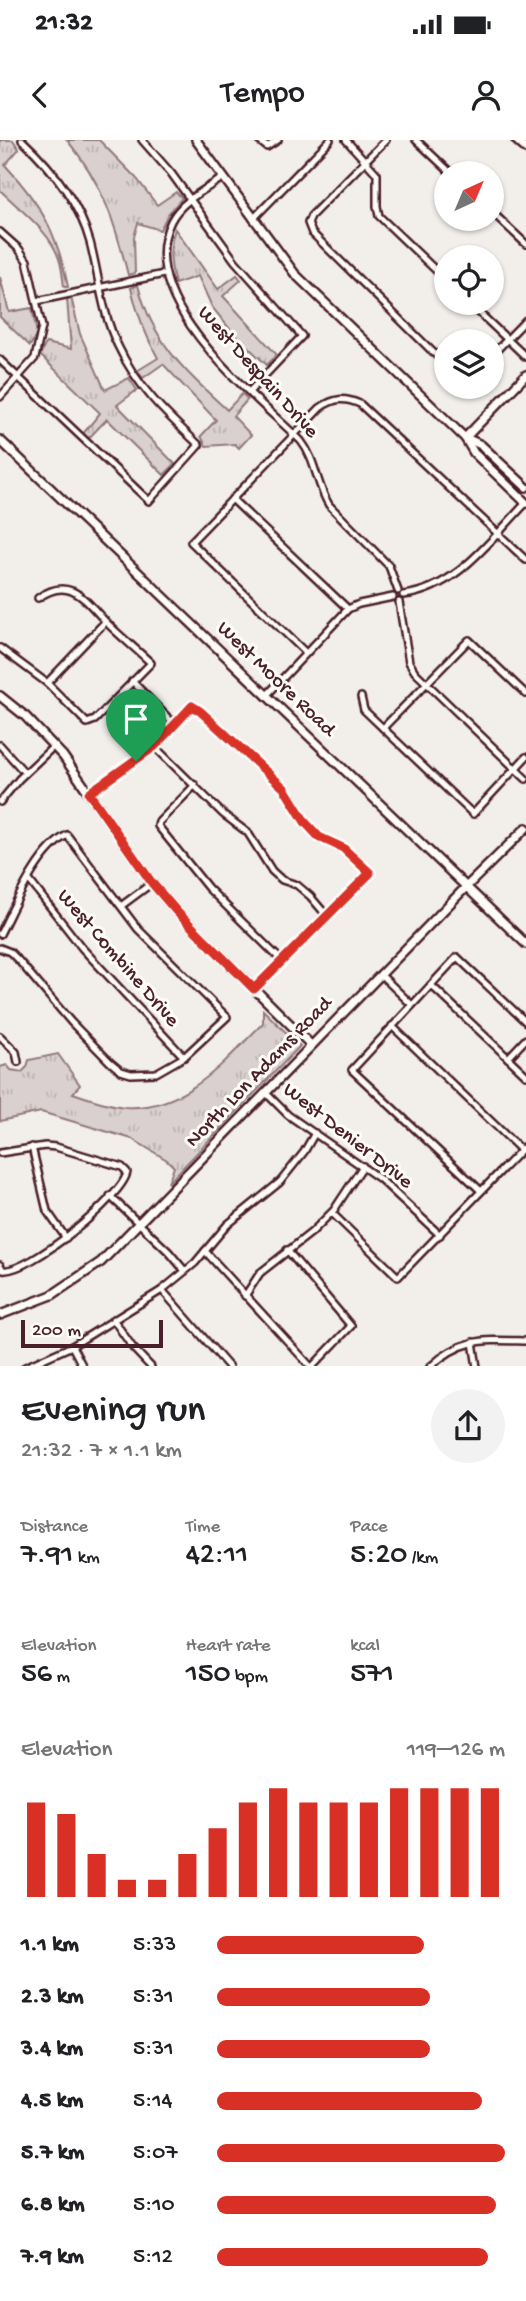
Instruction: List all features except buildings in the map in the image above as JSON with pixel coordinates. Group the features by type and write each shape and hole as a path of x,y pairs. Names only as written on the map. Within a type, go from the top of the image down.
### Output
{"street":[{"path":"0,360 149,500 199,445 135,378 116,344 89,240 79,214 45,161 22,140"},
{"path":"142,140 191,200 235,261 302,336 250,391"},
{"path":"196,140 295,274 465,438 474,453 526,503 455,575 438,586 404,595 399,602"},
{"path":"258,140 267,147 278,140"},
{"path":"253,219 330,140"},
{"path":"346,140 377,174 379,216 434,269"},
{"path":"386,140 311,216 308,223 312,233 434,353"},
{"path":"416,140 438,161"},
{"path":"516,140 526,149"},
{"name":"West Despain Drive","path":"225,177 191,200 171,220 163,246 164,274 189,326 307,449 321,493 328,505 389,566 397,591"},
{"path":"504,223 526,244"},
{"path":"0,232 19,249 27,261 42,327 35,358 0,397"},
{"path":"37,301 164,274"},
{"path":"482,315 526,358"},
{"path":"504,342 526,320"},
{"path":"465,438 526,375"},
{"path":"306,653 191,542 320,408 330,401 349,399 360,404 526,560"},
{"path":"465,438 481,444 526,486"},
{"name":"West Moore Road","path":"0,440 526,944"},
{"path":"232,499 348,610"},
{"path":"0,648 47,683 87,723 96,720 151,663 105,622 85,598 71,590 49,590 38,598"},
{"path":"266,696 348,610 359,604 393,597 397,591 404,595"},
{"path":"393,597 399,602 410,662 427,684 526,779"},
{"path":"47,683 105,622"},
{"path":"383,728 469,640 526,694"},
{"path":"132,681 174,724"},
{"path":"0,696 25,716 54,746 152,883 177,912 311,1045"},
{"path":"361,697 364,710 473,814 526,757"},
{"path":"89,793 155,746 192,706 284,788 305,822 319,837 343,848 370,873 254,989"},
{"path":"0,745 24,773"},
{"path":"0,802 24,773 54,746"},
{"path":"155,746 223,814 248,833 272,871 282,880 297,885 327,916"},
{"path":"195,785 158,826 208,888 282,961"},
{"name":"North Lon Adams Road","path":"0,1315 36,1302 72,1284 101,1262 380,974 526,828"},
{"path":"0,934 29,880 49,850 67,835 146,938 227,1017 184,1057 156,1073 131,1074 121,1071 71,1022 19,961 10,952 0,948"},
{"name":"West Combine Drive","path":"29,880 82,948 184,1057"},
{"path":"121,906 152,883"},
{"path":"481,1191 352,1070 457,957 526,1022"},
{"path":"380,974 412,1005"},
{"path":"431,985 526,1075"},
{"path":"392,1026 521,1150"},
{"path":"0,1036 16,1052 18,1062"},
{"path":"508,1058 526,1039"},
{"name":"West Denier Drive","path":"266,1093 288,1115 363,1166 440,1235"},
{"path":"27,1366 72,1346 162,1290 205,1251 227,1224 280,1182 315,1133"},
{"path":"332,1213 398,1277 526,1145"},
{"path":"0,1153 32,1147 56,1147 122,1167 127,1172 126,1178 110,1196 66,1238 37,1257 8,1271 1,1267"},
{"path":"32,1147 47,1211 66,1238"},
{"path":"245,1296 260,1273 332,1213 363,1166"},
{"path":"110,1196 185,1271"},
{"path":"287,1250 351,1326 312,1366"},
{"path":"205,1251 310,1366"},
{"path":"162,1290 228,1366"},
{"path":"113,1319 133,1348 150,1366"},
{"path":"431,1366 457,1346 484,1340 526,1341"},
{"path":"473,1342 477,1366"},
{"path":"72,1346 82,1366"}],"green space":[{"path":"0,140 13,140 19,149 5,165 29,194 46,221 59,250 68,287 64,287 59,259 49,239 0,190"},
{"path":"67,140 99,140 137,179 157,205 176,192 182,198 168,214 160,230 138,223 134,237 135,273 128,275 106,203 89,171"},
{"path":"175,229 218,289 237,275 241,280 223,296 277,355 267,365 233,333 212,307 198,276 175,284 170,257"},
{"path":"0,277 9,312 32,308 37,334 30,346 0,317"},
{"path":"138,285 152,324 184,369 227,410 242,394 248,399 233,416 251,435 239,448 235,444 206,446 201,436 216,420 163,364 143,378 137,371 158,358 145,332 133,297 131,288"},
{"path":"71,297 80,334 105,390 129,378 137,390 117,405 175,464 164,475 107,419 87,440 82,435 100,413 40,355 46,343 71,349 67,299"},
{"path":"263,1010 300,1046 168,1183 174,1167 132,1139 41,1112 0,1121 0,1067 7,1065 11,1070 22,1072 29,1060 58,1054 80,1085 73,1093 118,1106 147,1106 167,1101 202,1081 263,1023"}],"route":[{"path":"192,706 284,788 305,822 319,837 343,848 370,873 254,989 152,883 89,793 136,761 155,746 192,706"}]}
